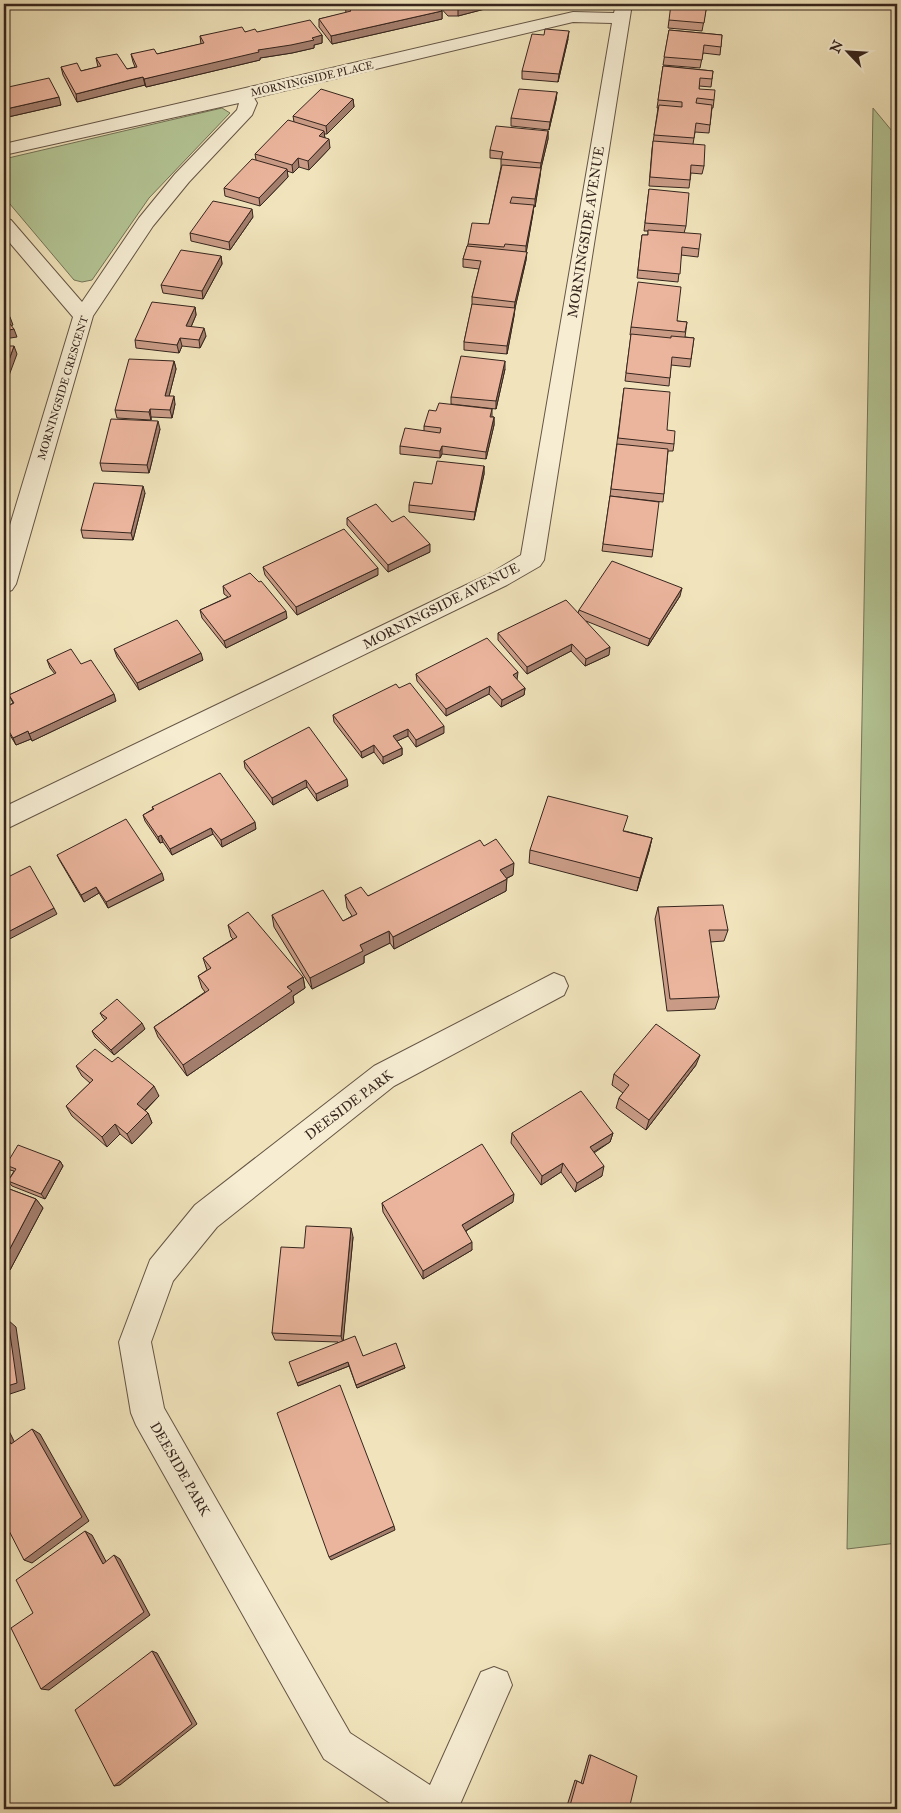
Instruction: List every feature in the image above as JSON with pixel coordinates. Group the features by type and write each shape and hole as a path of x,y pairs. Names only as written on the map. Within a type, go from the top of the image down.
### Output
{"street":[{"name":"MORNINGSIDE PLACE","path":"4,149 244,95 573,17 622,11"},
{"name":"MORNINGSIDE AVENUE","path":"4,819 499,579 532,560 622,11"},
{"name":"MORNINGSIDE CRESCENT","path":"4,584 83,316 146,222 182,178 246,111 248,103 244,95"},
{"path":"4,224 83,316"},
{"name":"DEESIDE PARK","path":"433,1809 337,1746 148,1414 135,1342 161,1271 206,1216 384,1076 554,986"},
{"path":"439,1809 494,1685"}],"green space":[{"path":"222,108 230,113 149,198 92,280 82,282 74,280 4,197 4,159"},
{"path":"873,108 897,137 897,1543 847,1549"}],"building":[{"path":"345,4 362,4 366,9 381,4 436,4 442,11 331,36 319,19 351,11"},
{"path":"444,4 473,4 458,8 448,8"},
{"path":"671,4 707,4 704,23 669,20"},
{"path":"310,20 322,35 312,38 314,40 258,50 259,52 144,79 143,77 134,79 76,94 61,67 77,63 81,71 101,66 96,58 117,54 127,69 137,67 131,54 154,49 157,54 204,43 200,36 242,27 245,32 255,29 257,32"},
{"path":"545,29 569,31 559,74 522,71 532,34 544,35"},
{"path":"669,30 722,35 721,47 704,45 702,60 664,57"},
{"path":"663,66 713,71 712,79 700,78 699,89 715,90 714,100 697,98 696,103 712,105 710,125 696,123 694,138 654,135 659,105 682,107 682,102 658,100"},
{"path":"49,78 59,97 6,109 4,105 4,88"},
{"path":"321,89 353,99 326,126 293,116"},
{"path":"519,89 557,92 550,122 511,118"},
{"path":"288,120 324,131 319,136 329,139 308,161 298,158 292,165 255,154"},
{"path":"496,126 548,131 541,163 501,159 503,152 490,150"},
{"path":"653,141 705,145 704,166 691,165 690,180 650,177"},
{"path":"252,159 287,169 259,198 224,188"},
{"path":"502,165 541,168 535,199 512,197 510,203 534,205 526,246 505,244 504,247 468,244 472,223 489,224"},
{"path":"649,189 689,193 686,226 645,223"},
{"path":"213,201 252,209 229,242 190,233"},
{"path":"648,230 701,234 699,249 682,247 680,274 638,270 642,235 648,235"},
{"path":"467,246 527,252 515,302 472,297 481,261 463,259"},
{"path":"181,250 221,256 202,291 161,285"},
{"path":"638,282 681,287 677,321 687,322 685,332 631,327"},
{"path":"152,302 195,307 186,326 204,328 199,340 180,338 177,345 135,340"},
{"path":"472,304 515,308 507,346 464,342"},
{"path":"4,309 10,317 6,319 14,329 4,331"},
{"path":"631,334 694,338 691,359 672,357 670,378 626,373"},
{"path":"4,346 14,346 4,374"},
{"path":"461,356 505,361 496,401 451,397"},
{"path":"129,359 174,361 165,396 174,396 170,410 150,409 149,412 115,410"},
{"path":"624,388 670,392 667,430 675,431 674,444 618,438"},
{"path":"439,403 492,409 490,417 494,417 486,452 442,446 440,451 400,446 405,428 440,433 441,428 424,426 429,410 436,411"},
{"path":"111,419 158,421 147,465 100,463"},
{"path":"617,444 668,449 664,494 611,489"},
{"path":"437,461 484,466 475,512 409,505 414,482 432,484"},
{"path":"94,483 143,486 131,533 81,530"},
{"path":"610,496 659,502 653,550 603,544"},
{"path":"376,504 392,522 404,516 430,544 388,565 347,518"},
{"path":"344,529 378,568 296,607 263,567"},
{"path":"612,561 682,588 650,639 579,610"},
{"path":"250,573 259,582 261,581 286,611 224,641 200,610 231,596 223,586"},
{"path":"566,600 610,647 586,659 572,644 527,667 498,633"},
{"path":"177,620 201,653 137,683 114,649"},
{"path":"487,638 518,672 513,675 525,688 502,700 490,686 446,709 416,674"},
{"path":"71,649 81,664 91,660 114,694 29,734 28,731 13,738 4,723 4,708 14,703 9,695 56,673 47,660"},
{"path":"410,683 444,726 416,740 408,729 393,736 402,748 383,757 374,745 361,752 333,715 396,684 399,688"},
{"path":"309,727 347,779 316,794 306,780 272,798 244,761"},
{"path":"220,773 255,822 221,840 211,828 170,849 161,835 158,837 143,815 154,809 152,807"},
{"path":"548,796 628,816 623,831 652,838 640,878 530,850"},
{"path":"126,819 162,873 106,902 96,887 81,895 57,855"},
{"path":"496,839 514,863 500,870 507,879 393,937 389,931 360,945 363,951 310,978 272,915 323,890 343,921 357,914 345,895 361,887 368,896 480,840 484,846"},
{"path":"30,866 54,908 4,934 4,879"},
{"path":"723,905 728,930 709,930 719,997 670,999 658,907"},
{"path":"248,912 303,977 287,987 292,991 183,1065 154,1027 209,990 198,976 211,968 203,958 237,937 228,925"},
{"path":"117,999 142,1023 111,1050 92,1031 107,1018 100,1013"},
{"path":"656,1024 700,1055 649,1120 619,1098 629,1085 614,1074"},
{"path":"95,1049 112,1062 118,1057 154,1086 137,1104 148,1113 127,1134 115,1124 102,1137 66,1106 93,1080 76,1066"},
{"path":"581,1091 613,1133 590,1147 604,1166 577,1183 563,1163 542,1176 512,1133"},
{"path":"482,1144 514,1194 462,1225 472,1242 423,1271 382,1203"},
{"path":"18,1145 60,1161 41,1194 8,1181 16,1169 6,1165"},
{"path":"4,1187 36,1199 4,1260"},
{"path":"306,1226 351,1228 341,1336 272,1333 281,1247 304,1248"},
{"path":"8,1320 17,1383 4,1387 4,1321"},
{"path":"355,1336 363,1356 396,1343 404,1365 356,1385 348,1362 297,1383 289,1362"},
{"path":"340,1385 394,1526 329,1557 277,1413"},
{"path":"32,1429 82,1517 24,1560 4,1521 4,1431 11,1444"},
{"path":"85,1531 103,1564 114,1555 144,1612 41,1689 11,1628 33,1613 16,1580"},
{"path":"152,1651 192,1724 114,1786 75,1710"},
{"path":"591,1755 637,1776 630,1805 640,1809 569,1809 577,1781 583,1784"}]}
